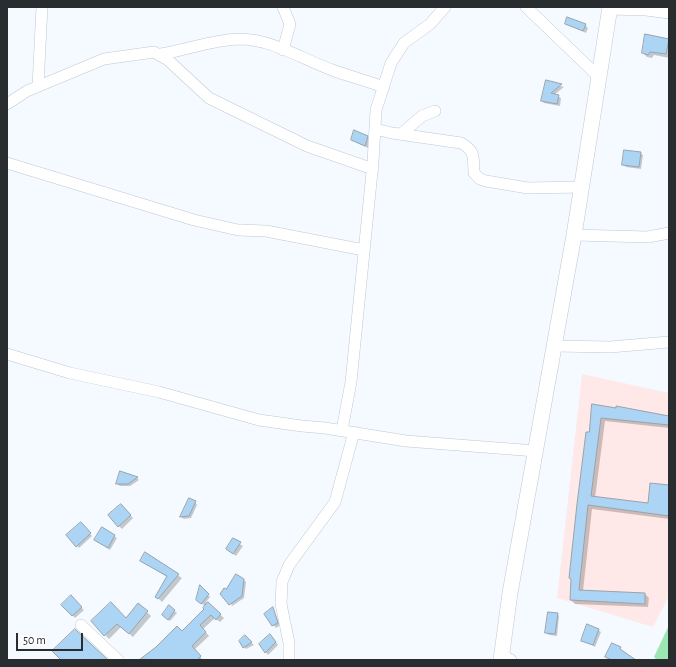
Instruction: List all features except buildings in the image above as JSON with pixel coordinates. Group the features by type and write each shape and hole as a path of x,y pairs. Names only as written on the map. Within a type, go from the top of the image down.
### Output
{"main road":[{"path":"505,658 510,593 574,235 610,8"}],"street":[{"path":"38,86 43,16 42,7"},
{"path":"283,7 290,24 283,50"},
{"path":"342,430 351,382 373,169 376,110 391,62 404,43 430,24 445,7"},
{"path":"526,7 600,78"},
{"path":"610,8 669,12"},
{"path":"7,104 38,86 104,60 146,52 161,54 181,51 215,41 240,39 258,42 283,50 331,70 384,87"},
{"path":"161,54 209,98 307,146 373,169"},
{"path":"401,134 422,116 435,111"},
{"path":"375,129 461,143 468,146 473,156 474,173 480,179 486,181 528,188 582,187"},
{"path":"7,163 194,220 238,230 266,231 364,250"},
{"path":"574,235 648,237 669,233"},
{"path":"555,346 610,347 669,342"},
{"path":"7,354 70,373 159,392 259,420 342,430 414,442 536,451"},
{"path":"289,660 289,643 281,604 282,582 289,565 334,502 354,432"},
{"path":"81,625 118,660"}],"shaded area":[{"path":"582,374 669,393 669,596 653,627 557,598"}],"green space":[{"path":"669,625 669,660 657,660 654,657"}]}
